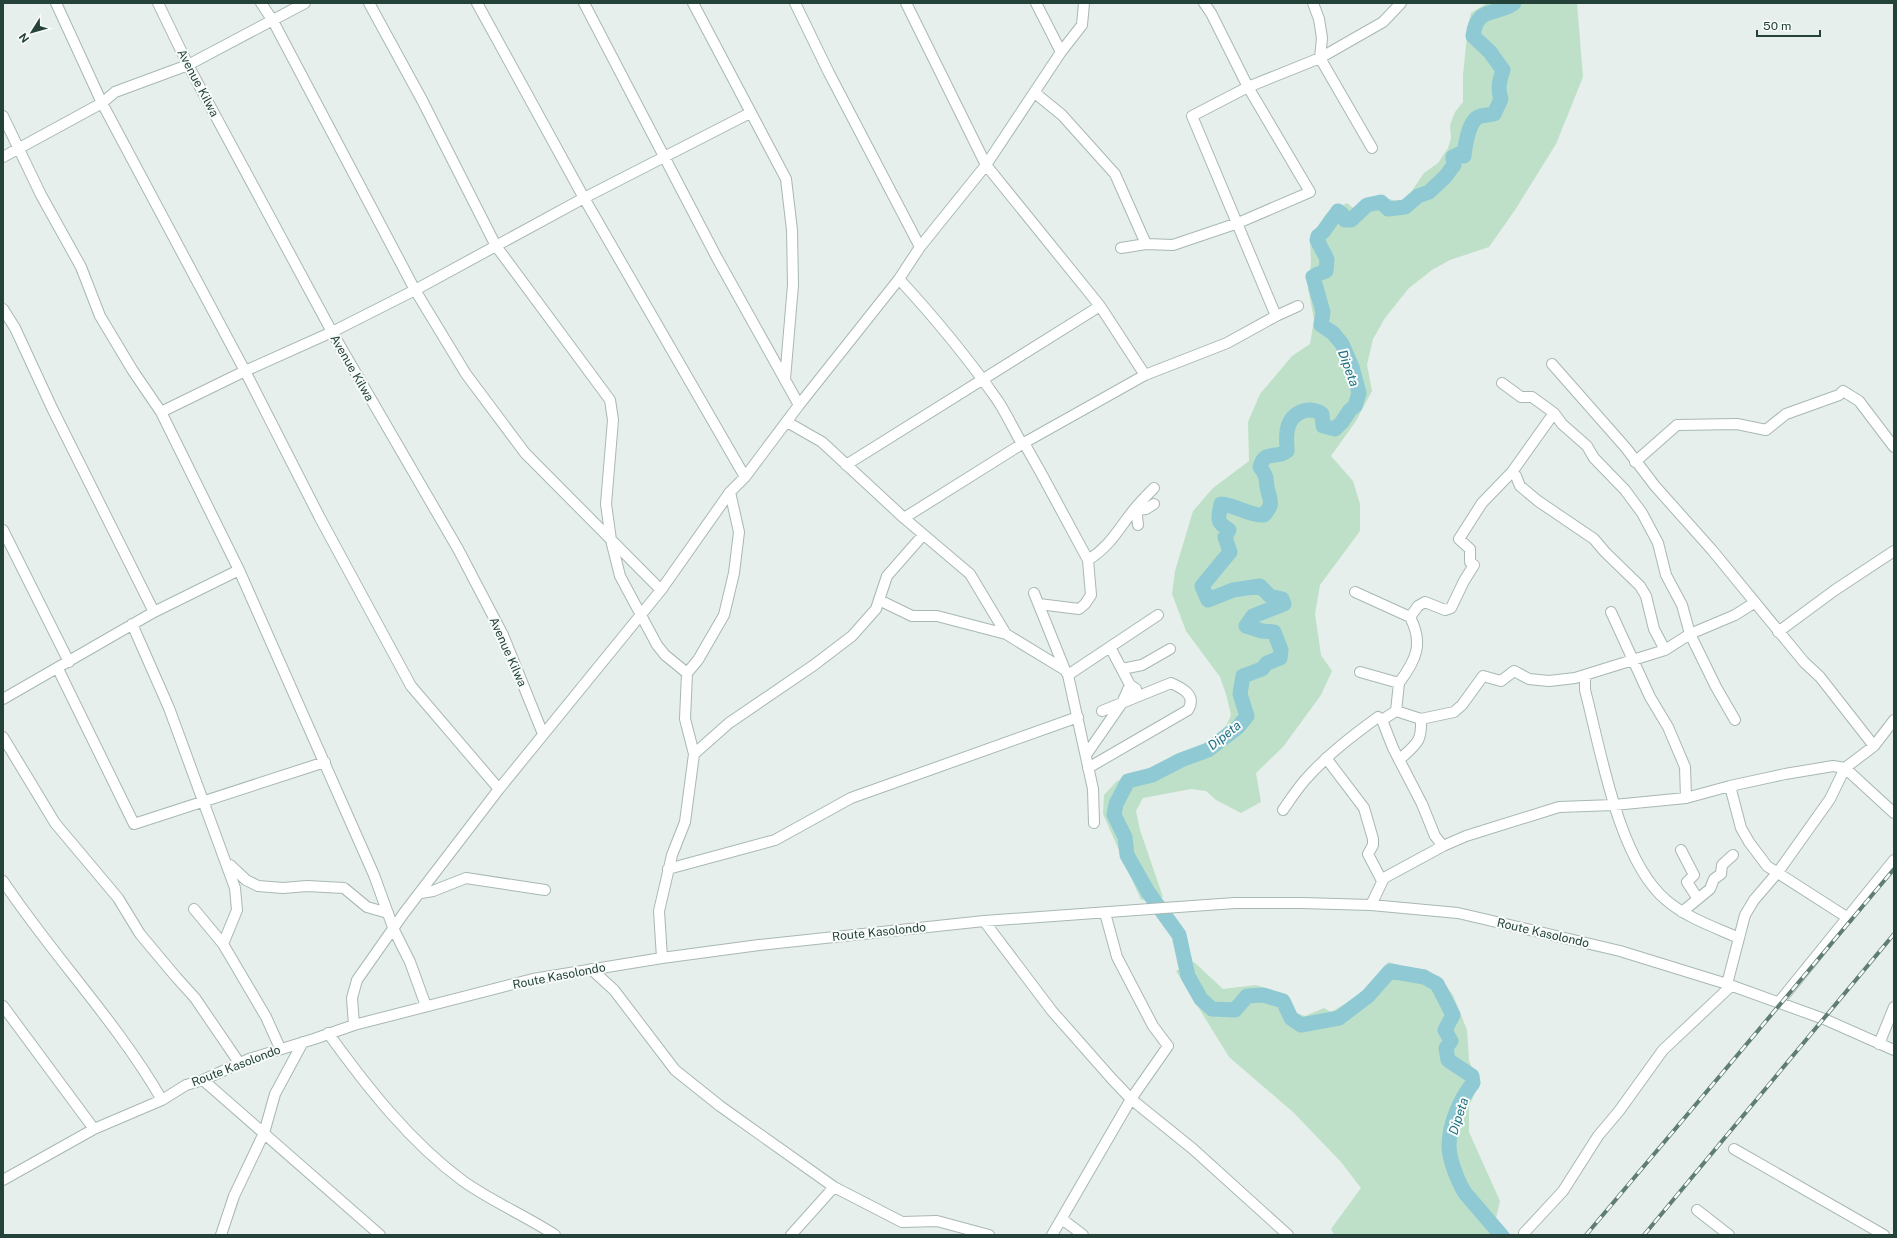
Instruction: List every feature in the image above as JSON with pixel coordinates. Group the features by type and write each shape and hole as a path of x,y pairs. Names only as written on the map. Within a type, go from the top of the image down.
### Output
{"street":[{"path":"56,3 102,104 245,370 320,518 410,686 499,788"},
{"name":"Avenue Kilwa","path":"158,3 188,65 332,332 458,549 503,635 543,734"},
{"path":"261,3 415,290 466,374 525,453 661,590"},
{"path":"3,157 102,104 115,92 188,65 306,3"},
{"path":"370,3 422,100 496,246 610,400 613,420 606,504 611,540 620,576 657,644 665,655 687,673"},
{"path":"477,3 584,198 745,477"},
{"path":"584,3 663,157 736,293 799,405"},
{"path":"693,3 786,179 792,230 793,285 785,379"},
{"path":"795,3 828,73 920,248"},
{"path":"906,3 986,164 1100,306 1145,375"},
{"path":"1036,3 1061,52"},
{"path":"354,1025 352,998 357,980 499,788 661,590 730,492 745,477 799,405 899,279 920,248 986,164 1035,93 1061,52 1082,25 1084,3"},
{"path":"1121,248 1146,244 1173,245 1238,223 1310,192 1248,86 1211,13 1204,3"},
{"path":"1313,3 1319,18 1322,38 1320,58 1372,148"},
{"path":"1276,316 1192,116 1248,86 1320,58 1383,22 1402,3"},
{"path":"1035,93 1062,115 1115,174 1146,244"},
{"path":"161,412 245,370 332,332 415,290 584,198 750,113"},
{"path":"3,116 18,150 81,267 100,316 133,371 161,412 239,570 374,875 394,930 410,962 426,1006"},
{"path":"899,279 937,321 998,402 1041,472 1088,560 1091,595 1085,604 1079,609 1039,604"},
{"path":"846,465 1100,306"},
{"path":"904,518 1023,444 1145,375 1227,343 1276,316 1298,306"},
{"path":"3,308 15,328 52,408 154,612"},
{"path":"1552,364 1626,448 1635,462 1712,550 1778,632 1804,662 1820,677 1874,746"},
{"path":"1502,383 1521,396 1532,397 1554,412 1562,424 1587,446 1594,458 1625,490 1642,513 1658,543 1666,575 1682,605 1690,634 1716,687 1735,720"},
{"path":"1635,462 1677,425 1737,424 1766,430 1786,414 1839,395 1843,391 1860,401 1894,447"},
{"path":"1410,617 1418,606 1425,602 1445,610 1451,608 1464,581 1474,565 1470,562 1470,549 1459,540 1482,503 1512,472 1554,412"},
{"path":"787,422 822,442 923,535 970,574 1006,634"},
{"path":"1512,472 1516,476 1520,486 1563,520 1594,539 1605,552 1640,586 1646,596 1654,629 1665,650"},
{"path":"1088,560 1101,552 1154,488"},
{"path":"662,958 659,911 668,869 685,822 694,754 685,719 687,673 698,660 724,615 734,573 740,532 730,492"},
{"path":"1136,508 1146,508 1154,504"},
{"path":"1136,508 1138,525"},
{"path":"3,530 69,662"},
{"path":"694,754 729,723 814,665 852,636 876,609 887,576 923,535"},
{"path":"1778,632 1835,590 1894,550"},
{"path":"3,699 58,669 132,624 239,570"},
{"path":"1355,592 1410,617 1416,629 1418,645 1412,665 1400,682 1396,711 1382,720"},
{"path":"1034,593 1067,672 1093,789 1094,823"},
{"path":"879,600 912,616 937,616 1006,634 1067,672"},
{"path":"1396,711 1421,719 1454,712 1462,706 1483,676 1501,681 1514,671 1529,679 1549,680 1574,678 1585,675 1665,650 1690,634 1735,614 1754,603"},
{"path":"1611,612 1650,697 1668,727 1685,767 1686,798"},
{"path":"1067,672 1110,647 1158,615"},
{"path":"132,624 170,708 227,862 235,888 237,910 223,944"},
{"path":"1110,647 1130,685 1145,694"},
{"path":"1122,670 1142,665 1170,649"},
{"path":"58,669 134,824 325,762"},
{"path":"1360,672 1400,682"},
{"path":"1585,675 1586,690 1614,806 1638,864 1649,883 1666,900 1682,912 1739,938"},
{"path":"1088,768 1188,710 1191,705 1189,697 1183,688 1170,683 1102,711"},
{"path":"1086,755 1122,703 1130,685"},
{"path":"668,869 775,840 852,798 1078,717"},
{"path":"1283,810 1304,781 1326,758 1341,744 1378,717 1382,720 1399,760 1422,804 1435,836 1443,846"},
{"path":"1399,760 1419,741 1422,733 1421,719"},
{"path":"1524,1233 1563,1191 1598,1136 1619,1111 1664,1050 1729,985 1745,915 1754,900 1778,872 1830,799 1845,768 1874,746 1894,720"},
{"path":"3,737 55,823 118,898 140,934 176,978 196,998 240,1064"},
{"path":"1326,758 1364,808 1373,839 1373,845 1368,854 1382,881"},
{"path":"1371,905 1384,878 1443,846 1466,836 1560,807 1614,806 1686,798 1730,786 1833,766 1845,768 1894,813"},
{"path":"1730,786 1741,828 1766,866 1778,872 1848,918"},
{"path":"1681,850 1694,875 1687,882 1698,899"},
{"path":"1682,912 1710,888 1714,879 1721,874 1722,865 1733,855"},
{"path":"1779,1002 1894,860"},
{"path":"227,862 246,880 258,886 283,888 307,886 344,888 367,907 388,913"},
{"path":"421,893 433,891 466,878 544,890"},
{"path":"3,881 81,986 123,1039 162,1100"},
{"name":"Route Kasolondo","path":"3,1180 94,1129 162,1100 186,1085 203,1080 249,1059 354,1025 533,979 759,944 984,921 1235,903 1371,905 1458,913 1620,951 1729,985 1824,1018 1894,1050"},
{"path":"194,909 223,944 266,1017 280,1048"},
{"path":"1052,1235 1078,1187 1131,1099 1168,1046 1149,1020 1117,957 1105,913"},
{"path":"984,921 1052,1011 1131,1099 1193,1149 1288,1235"},
{"path":"591,969 614,990 675,1070 720,1106 834,1187 902,1222 937,1221 990,1235"},
{"path":"3,1006 94,1129"},
{"path":"1879,1044 1894,1007"},
{"path":"328,1033 379,1099 401,1124 430,1152 464,1181 555,1235"},
{"path":"221,1235 234,1196 264,1133 276,1094 303,1042"},
{"path":"203,1080 380,1235"},
{"path":"1734,1149 1884,1235"},
{"path":"791,1235 834,1187"},
{"path":"1697,1210 1729,1235"},
{"path":"1062,1219 1083,1235"}],"green space":[{"path":"1487,3 1577,3 1583,77 1556,144 1515,210 1489,247 1450,260 1432,270 1409,288 1385,318 1373,339 1367,365 1372,391 1356,421 1331,456 1353,481 1360,504 1360,531 1320,585 1315,614 1321,655 1332,671 1321,695 1283,747 1256,773 1261,802 1241,813 1216,800 1206,791 1191,789 1143,798 1136,811 1140,830 1163,897 1141,900 1103,814 1104,795 1117,781 1204,746 1226,726 1231,715 1220,677 1186,631 1172,594 1175,571 1193,511 1213,488 1249,461 1248,422 1260,394 1292,356 1310,344 1314,319 1308,289 1311,262 1310,237 1327,213 1347,203 1353,208 1365,200 1381,197 1400,203 1407,198 1424,173 1438,163 1448,148 1451,138 1450,125 1455,112 1463,102 1463,75 1468,25 1471,13"},
{"path":"1194,962 1223,989 1256,985 1287,995 1296,1013 1305,1016 1324,1008 1331,1012 1372,988 1388,962 1439,976 1453,995 1467,1030 1469,1060 1478,1086 1469,1106 1469,1132 1500,1201 1492,1235 1334,1235 1331,1229 1361,1188 1341,1162 1293,1112 1229,1057 1176,971"}],"water":[{"path":"1465,1193 1483,1206 1511,1235 1493,1235 1475,1213"}],"waterway":[{"name":"Dipeta","path":"1501,1235 1465,1193 1452,1164 1449,1151 1449,1138 1453,1121 1464,1096 1473,1083 1472,1076 1448,1060 1446,1048 1451,1041 1445,1030 1453,1015 1437,984 1424,977 1390,971 1368,996 1339,1018 1301,1025 1291,1018 1283,1001 1263,995 1247,996 1235,1010 1212,1009 1201,999 1188,976 1179,935 1148,892 1127,855 1125,837 1114,815 1116,804 1128,781 1152,775 1181,760 1208,750 1238,727 1247,716 1240,694 1243,676 1262,669 1267,663 1280,658 1281,650 1274,632 1262,631 1246,626 1253,616 1284,604 1282,599 1270,596 1260,586 1233,590 1208,600 1202,586 1230,552 1225,537 1229,530 1222,525 1219,520 1221,504 1232,506 1253,514 1264,515 1270,506 1270,501 1266,477 1260,467 1262,462 1268,456 1283,454 1287,451 1287,432 1291,420 1300,412 1310,410 1316,411 1322,414 1323,426 1335,429 1355,406 1359,393 1352,367 1342,344 1333,333 1321,325 1323,312 1313,277 1326,271 1327,259 1317,240 1318,236 1323,232 1338,211 1342,214 1345,220 1351,220 1367,205 1381,202 1388,209 1405,207 1418,196 1429,192 1445,177 1454,165 1453,157 1459,154 1464,156 1468,133 1473,122 1481,116 1494,114 1501,99 1499,88 1503,70 1490,52 1473,36 1475,26 1483,15 1508,7 1514,3"}],"railway":[{"path":"1586,1235 1894,869"},
{"path":"1644,1235 1894,934"}]}
